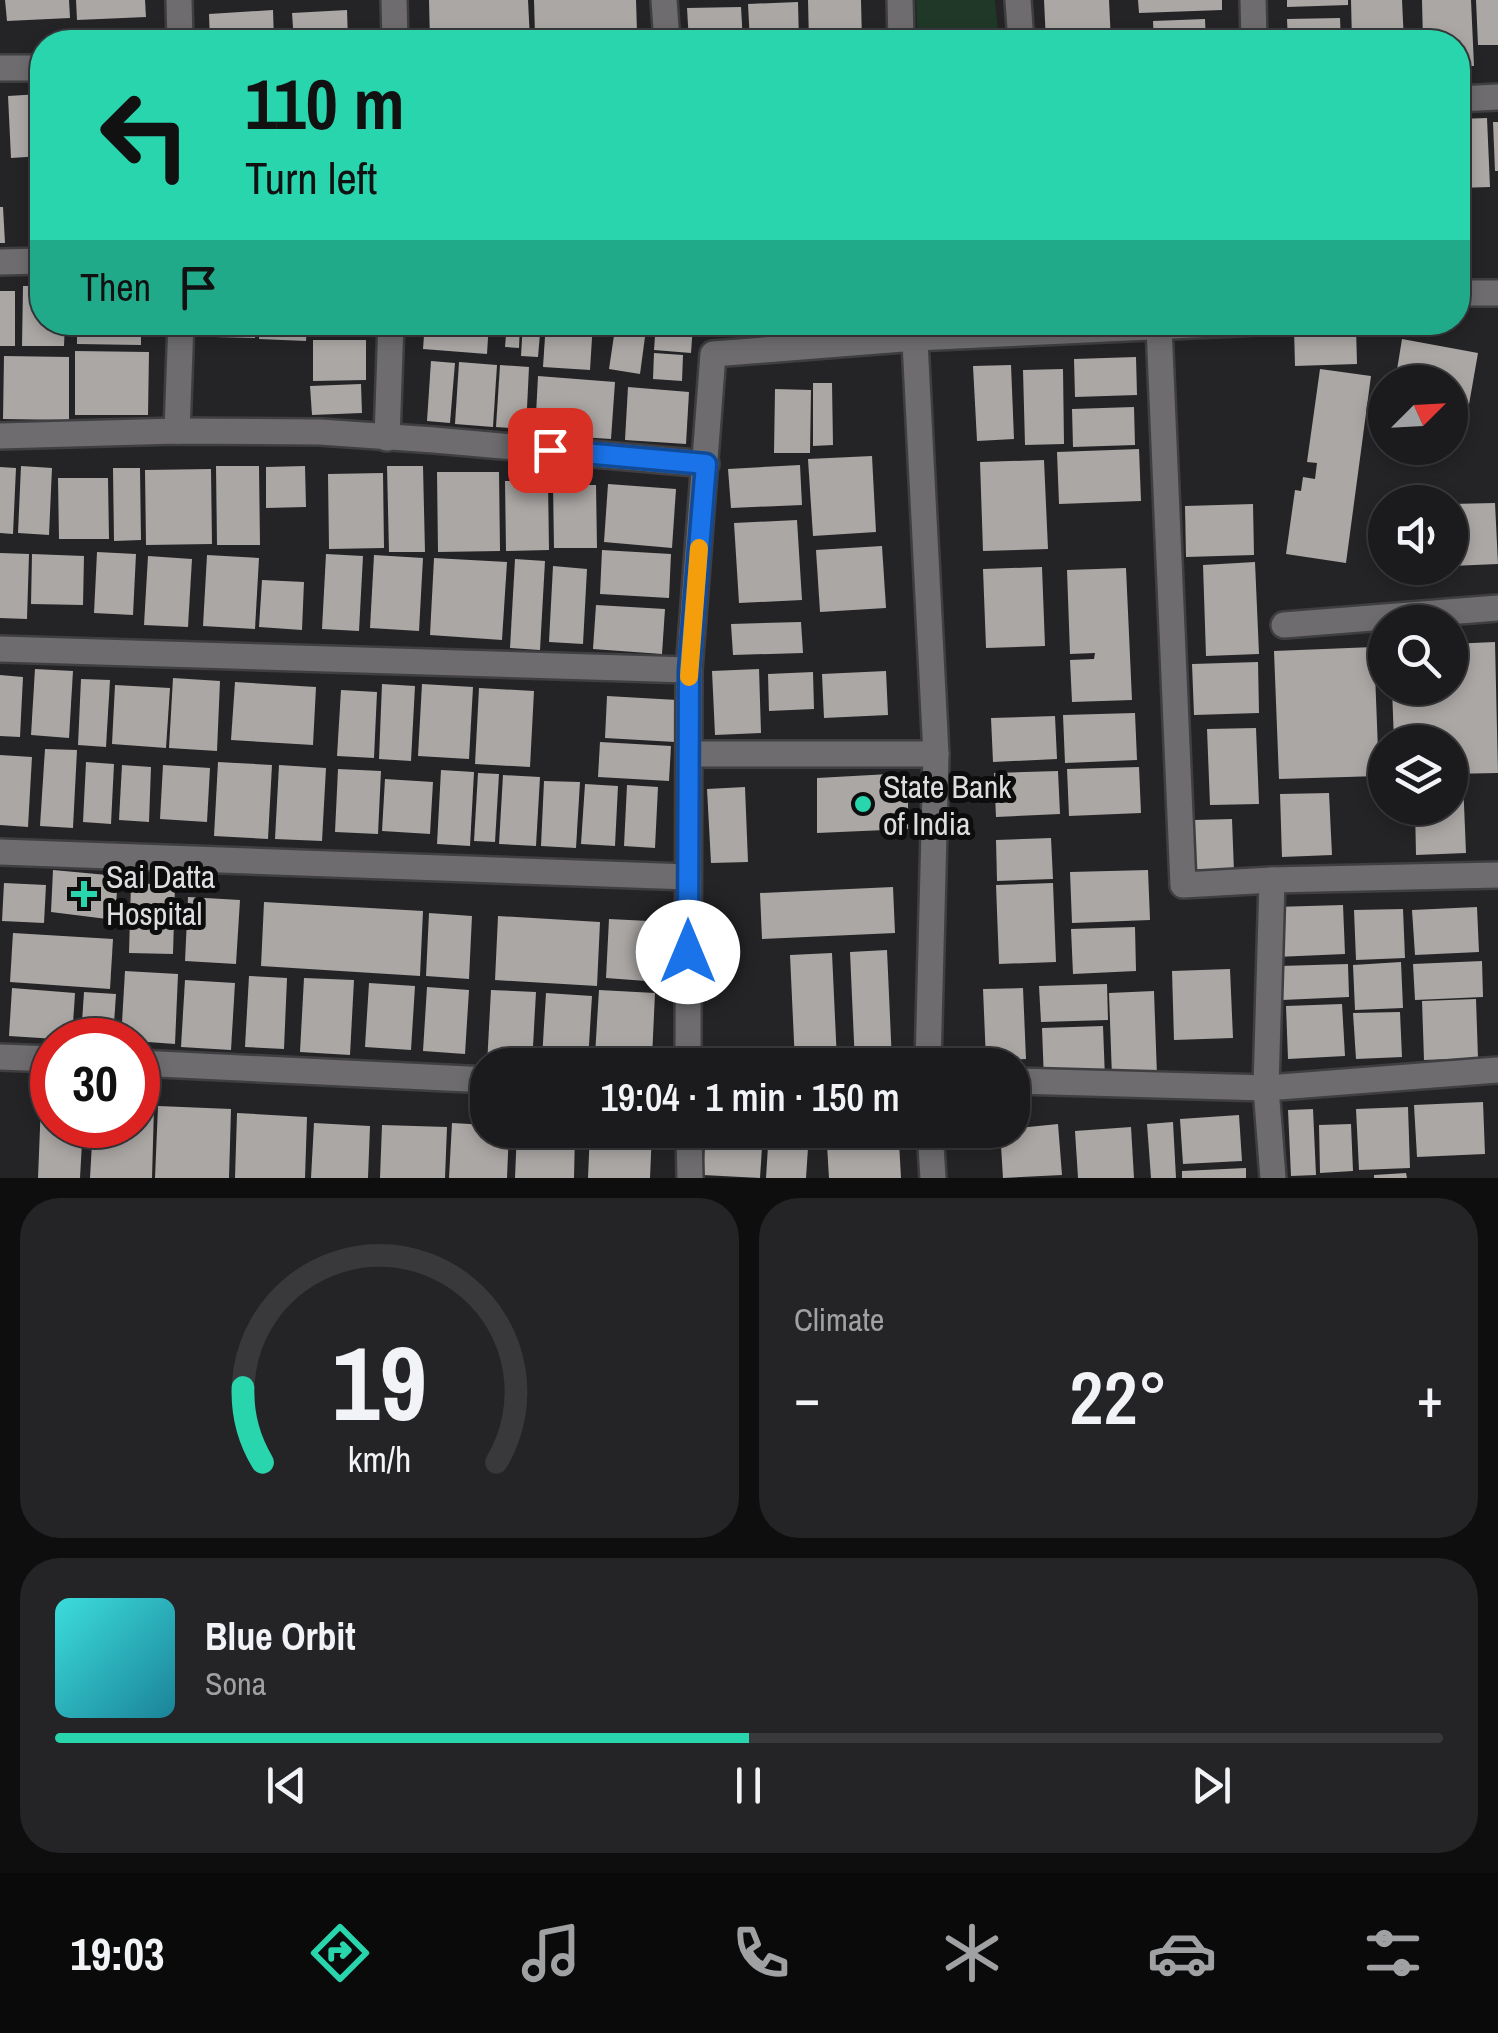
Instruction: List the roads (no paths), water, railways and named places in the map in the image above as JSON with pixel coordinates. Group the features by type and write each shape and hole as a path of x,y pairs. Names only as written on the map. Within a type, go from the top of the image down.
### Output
{"street":[{"path":"179,0 180,30"},
{"path":"394,0 395,30"},
{"path":"664,0 666,30"},
{"path":"900,0 901,30"},
{"path":"1018,0 1020,30"},
{"path":"1253,0 1254,30"},
{"path":"0,68 30,68"},
{"path":"1470,98 1498,96"},
{"path":"0,262 30,261"},
{"path":"1470,294 1498,293"},
{"path":"177,431 181,335"},
{"path":"387,438 391,335"},
{"path":"688,1048 689,670 712,354 873,335"},
{"path":"915,335 936,754 928,1048"},
{"path":"1159,335 1184,885 1498,875"},
{"path":"0,436 320,432 706,464"},
{"path":"1284,625 1498,608"},
{"path":"0,649 689,670"},
{"path":"689,754 936,754"},
{"path":"0,852 688,877"},
{"path":"1272,880 1266,1088 1273,1178"},
{"path":"0,1057 30,1058"},
{"path":"160,1064 470,1079"},
{"path":"1030,1081 1266,1088 1498,1070"},
{"path":"689,1148 690,1178"},
{"path":"931,1148 933,1178"}],"place":[{"name":"State Bank of India","path":"863,804"},
{"name":"Sai Datta Hospital","path":"84,894"}]}
